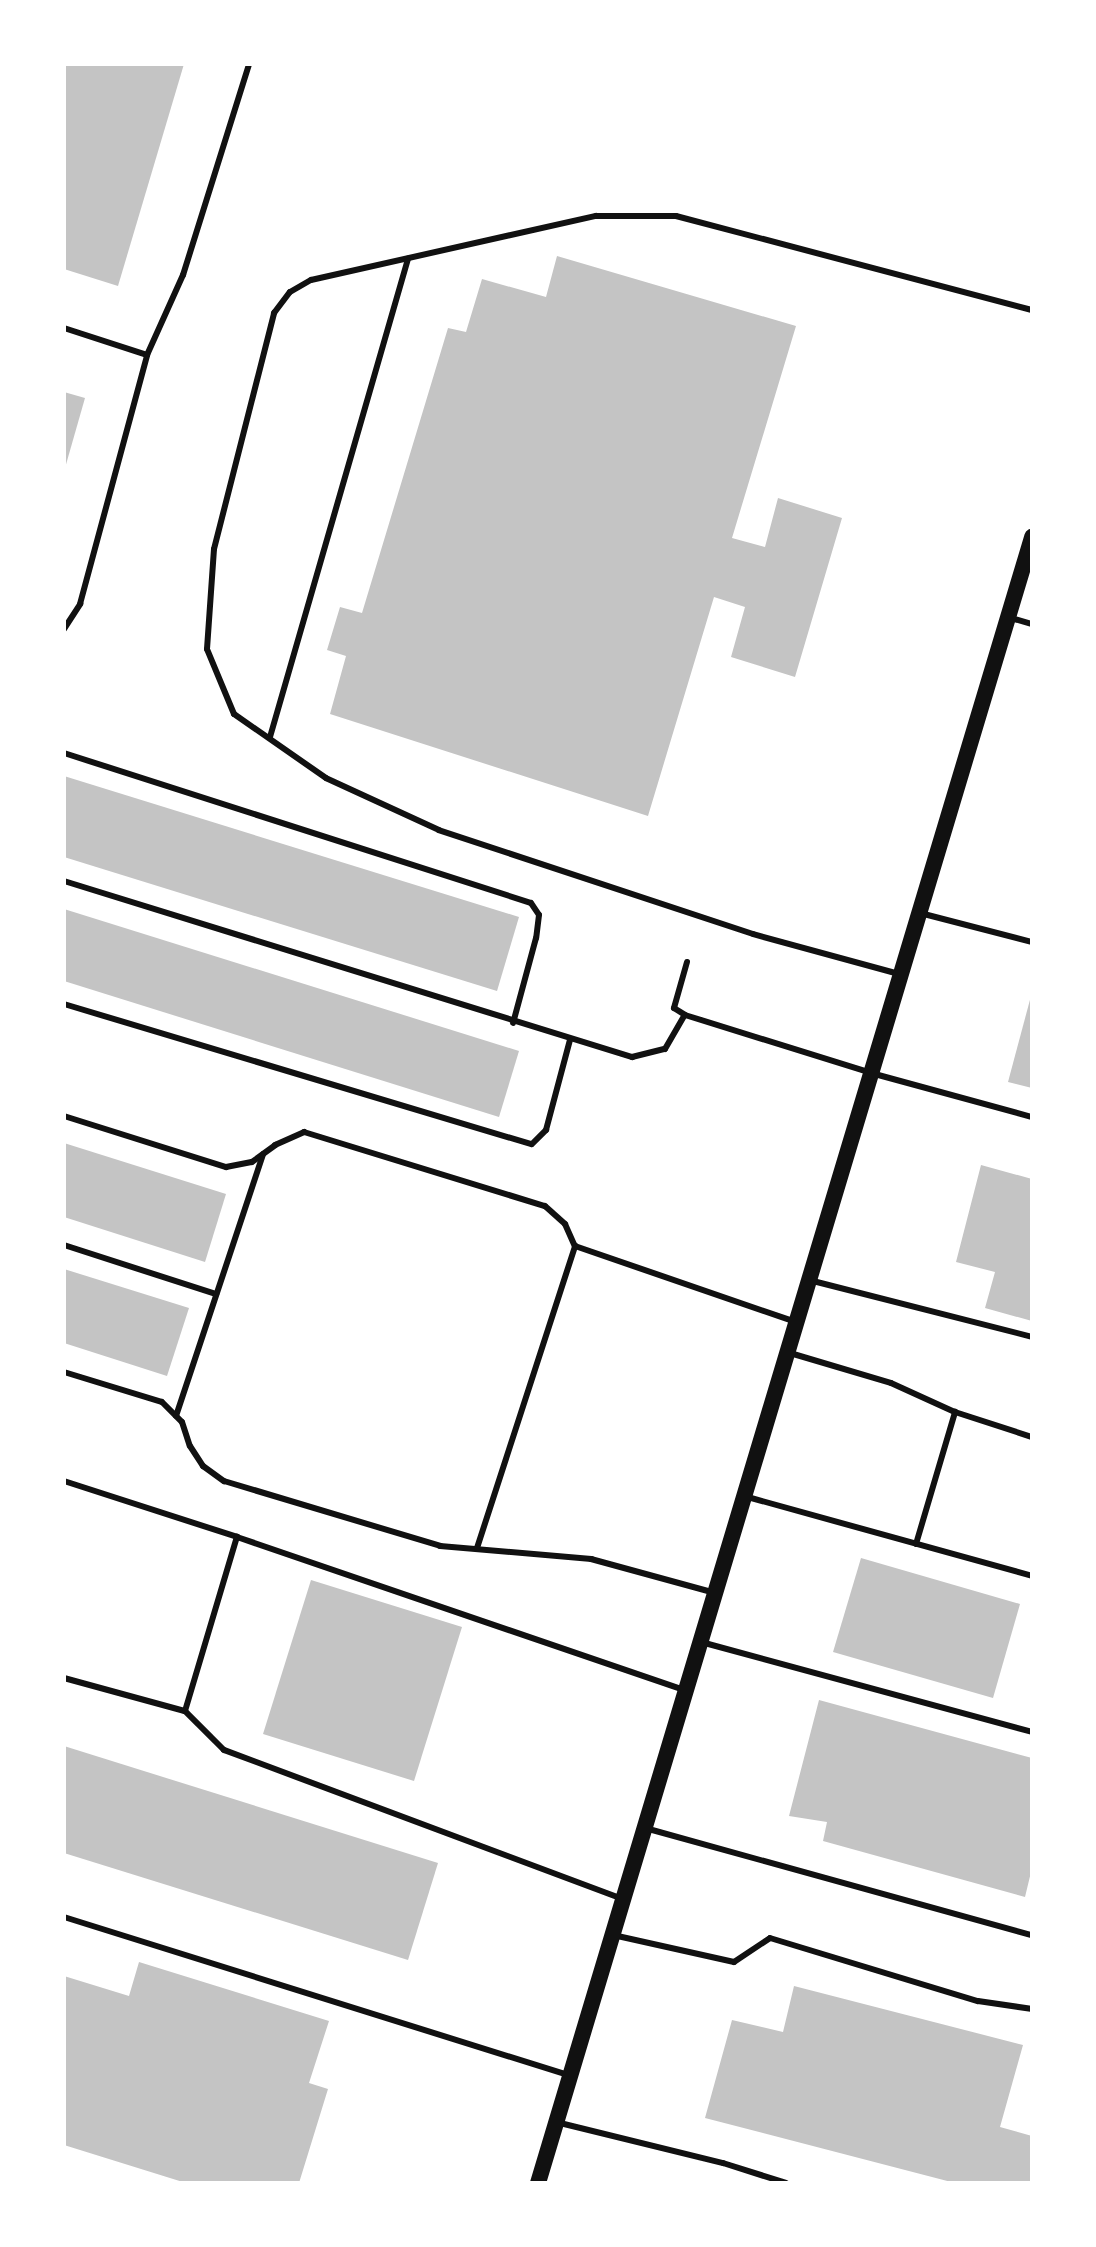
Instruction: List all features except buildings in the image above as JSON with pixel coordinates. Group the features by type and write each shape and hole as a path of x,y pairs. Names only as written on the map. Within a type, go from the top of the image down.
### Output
{"main road":[{"path":"538,2183 1032,537"}],"lane":[{"path":"64,629 80,604 147,355 183,275 249,64"},
{"path":"901,975 753,934 439,830 326,778 234,714 207,649 214,549 274,313 290,292 311,280 596,216 676,216 1032,310"},
{"path":"270,737 408,258"},
{"path":"64,328 147,355"},
{"path":"1008,617 1032,624"},
{"path":"64,753 531,903 539,915 538,926 513,1023"},
{"path":"64,881 513,1023 632,1057 665,1049 685,1015"},
{"path":"920,913 1032,942"},
{"path":"687,962 674,1008 685,1015 871,1073 1032,1117"},
{"path":"64,1004 532,1144 546,1130 570,1040"},
{"path":"64,1116 226,1167 252,1162 304,1132 545,1206 565,1224 575,1246 477,1548"},
{"path":"176,1416 263,1154"},
{"path":"64,1245 216,1294"},
{"path":"575,1246 797,1322"},
{"path":"809,1280 1032,1337"},
{"path":"788,1352 891,1383 955,1412 1032,1437"},
{"path":"64,1372 162,1402 176,1416 203,1466 224,1481 440,1546 591,1559 715,1593"},
{"path":"916,1544 955,1412"},
{"path":"64,1481 686,1690"},
{"path":"744,1496 1032,1576"},
{"path":"185,1711 237,1537"},
{"path":"701,1642 1032,1732"},
{"path":"64,1678 185,1711 224,1750 623,1899"},
{"path":"645,1828 1032,1935"},
{"path":"64,1917 570,2075"},
{"path":"613,1935 734,1962 770,1938 978,2001 1032,2009"},
{"path":"556,2122 723,2163 786,2183"}]}
